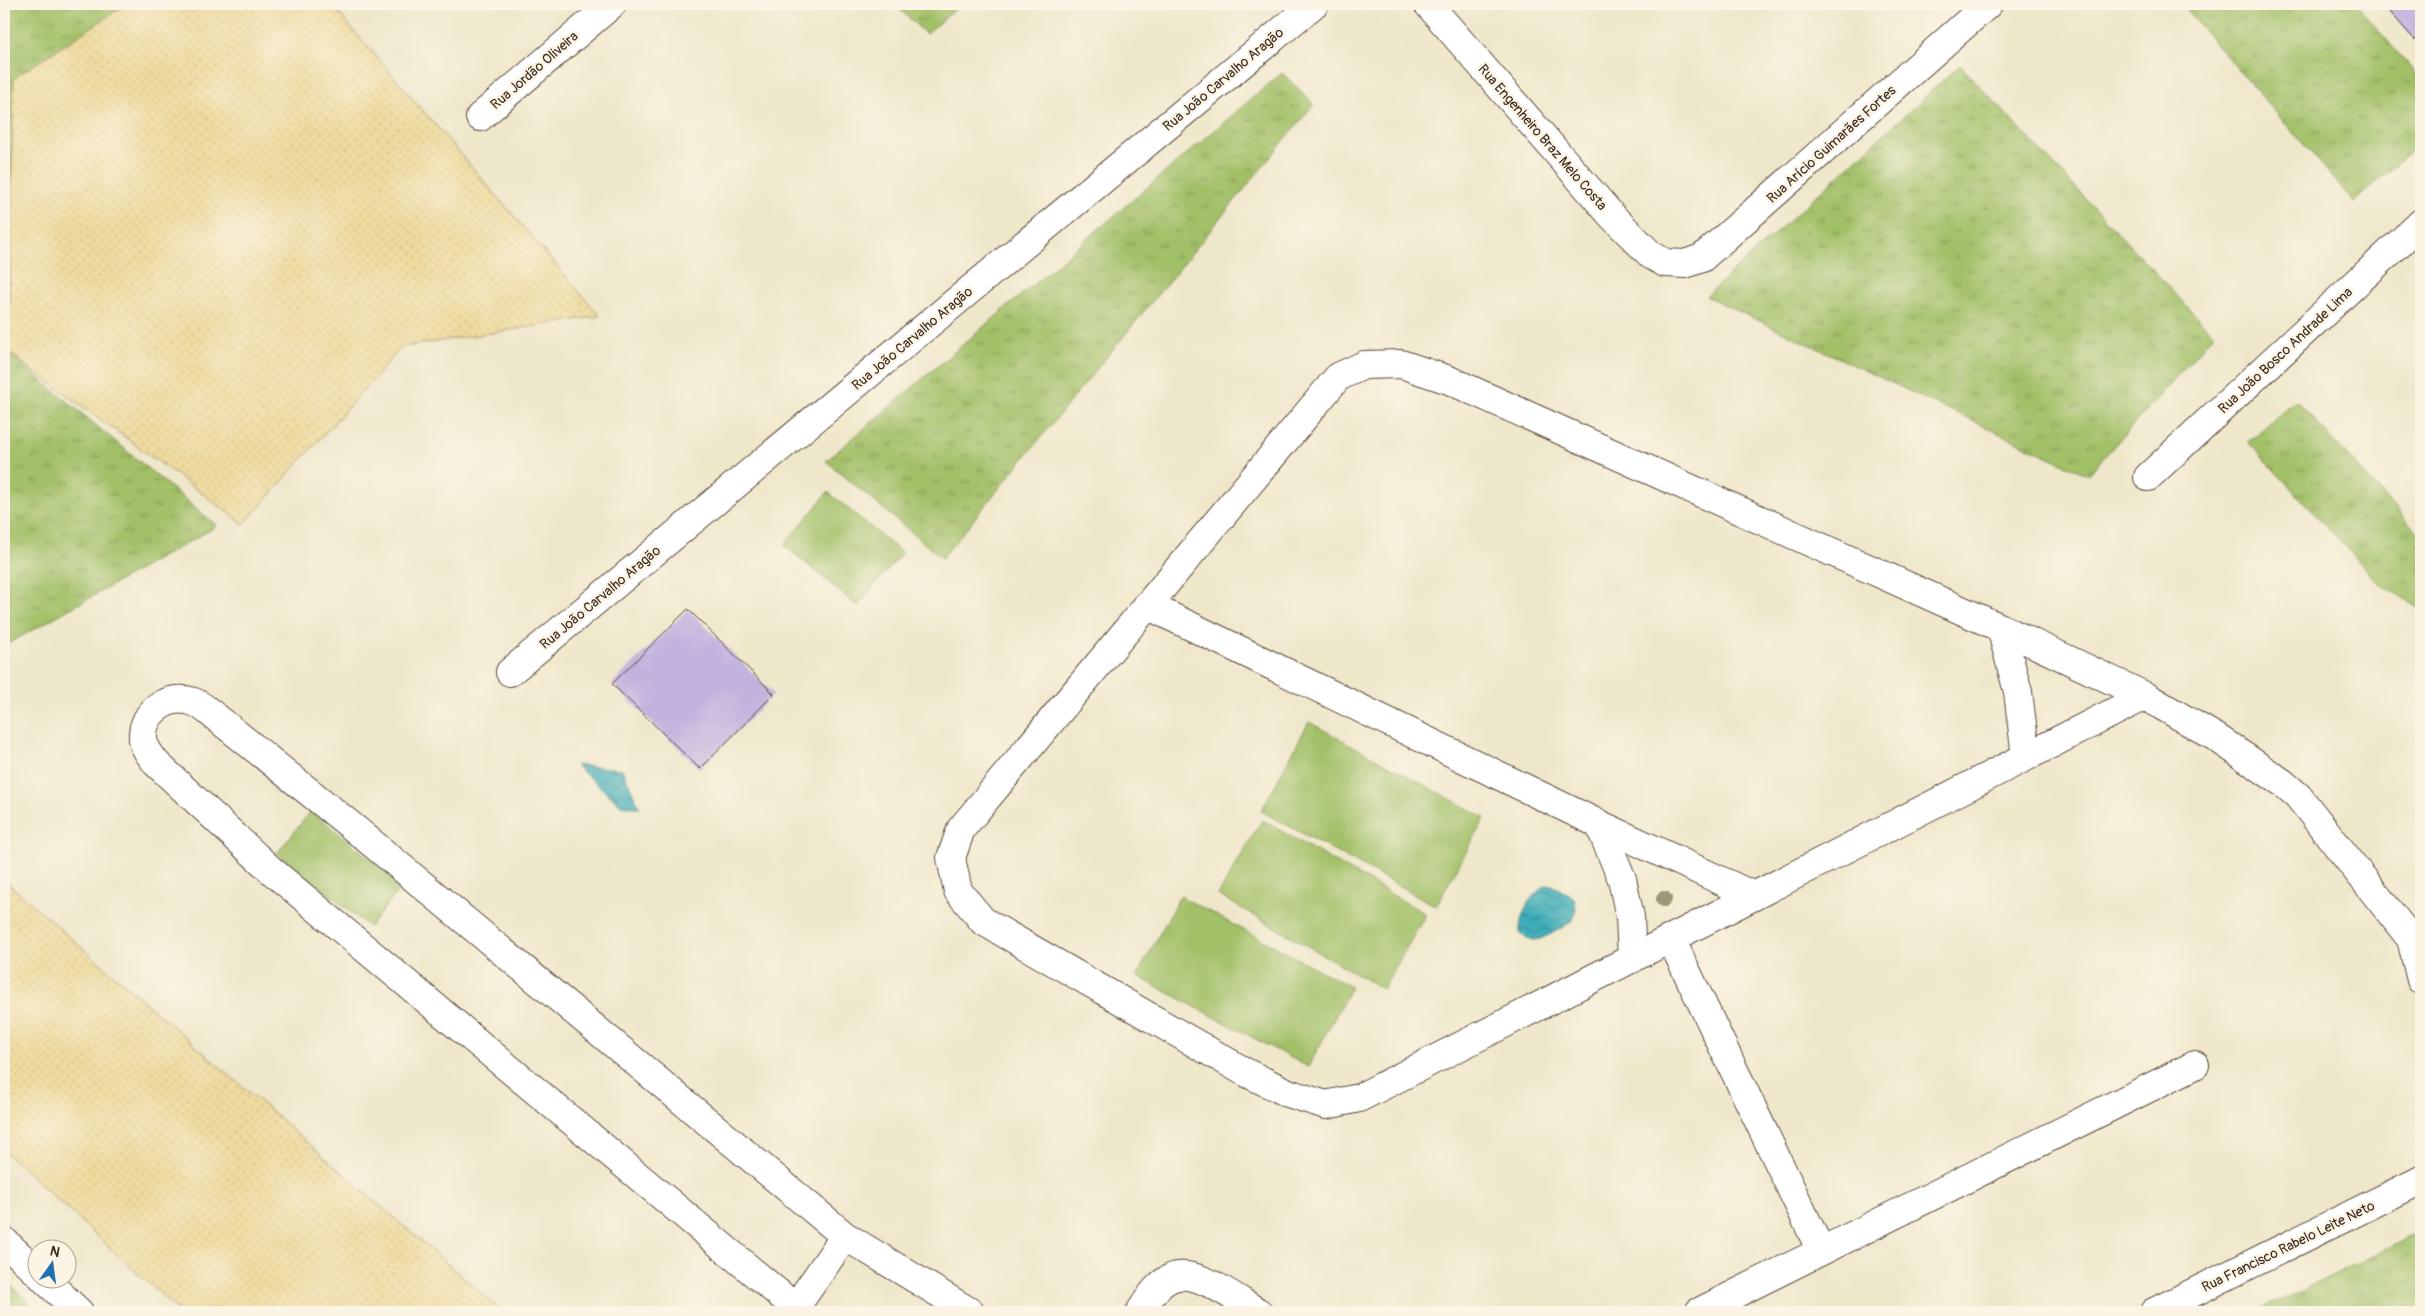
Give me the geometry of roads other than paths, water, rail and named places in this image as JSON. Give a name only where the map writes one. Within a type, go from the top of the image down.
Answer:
[{"type":"street","name":"Rua Jordão Oliveira","points":[[480,117],[612,4]]},
{"type":"street","name":"Rua João Carvalho Aragão","points":[[510,672],[1314,4]]},
{"type":"street","name":"Rua Engenheiro Braz Melo Costa","points":[[1428,4],[1612,216],[1651,255],[1664,263]]},
{"type":"street","name":"Rua Arício Guimarães Fortes","points":[[1664,263],[1686,264],[1702,258],[1988,4]]},
{"type":"street","name":"Rua João Bosco Andrade Lima","points":[[2148,478],[2421,223]]},
{"type":"street","points":[[2145,696],[1359,1098],[1326,1105],[1288,1093],[1245,1072],[983,922],[958,891],[951,858],[961,829],[1338,377],[1364,365],[1401,364],[1449,380],[2002,628],[2145,696],[2218,738],[2283,783],[2298,796],[2416,941],[2421,980]]},
{"type":"street","points":[[1147,606],[1599,824],[1754,896]]},
{"type":"street","points":[[2002,628],[2018,692],[2026,757]]},
{"type":"street","points":[[845,1236],[798,1310],[272,871],[156,762],[147,751],[143,738],[146,719],[160,705],[175,699],[194,702],[364,837],[845,1236],[970,1312]]},
{"type":"street","points":[[1599,824],[1622,879],[1630,917],[1632,958]]},
{"type":"street","points":[[1671,938],[1821,1251]]},
{"type":"street","points":[[1699,1312],[2195,1064]]},
{"type":"street","name":"Rua Francisco Rabelo Leite Neto","points":[[2154,1312],[2421,1180]]},
{"type":"street","points":[[4,1241],[28,1264]]},
{"type":"street","points":[[1140,1312],[1153,1293],[1170,1278],[1183,1275],[1204,1280],[1258,1312]]},
{"type":"street","points":[[53,1288],[78,1312]]},
{"type":"water","points":[[575,765],[622,769],[640,808],[621,805]]},
{"type":"water","points":[[1547,885],[1556,887],[1574,898],[1575,916],[1572,921],[1549,935],[1538,940],[1530,939],[1520,933],[1521,920],[1531,899],[1541,888]]}]
